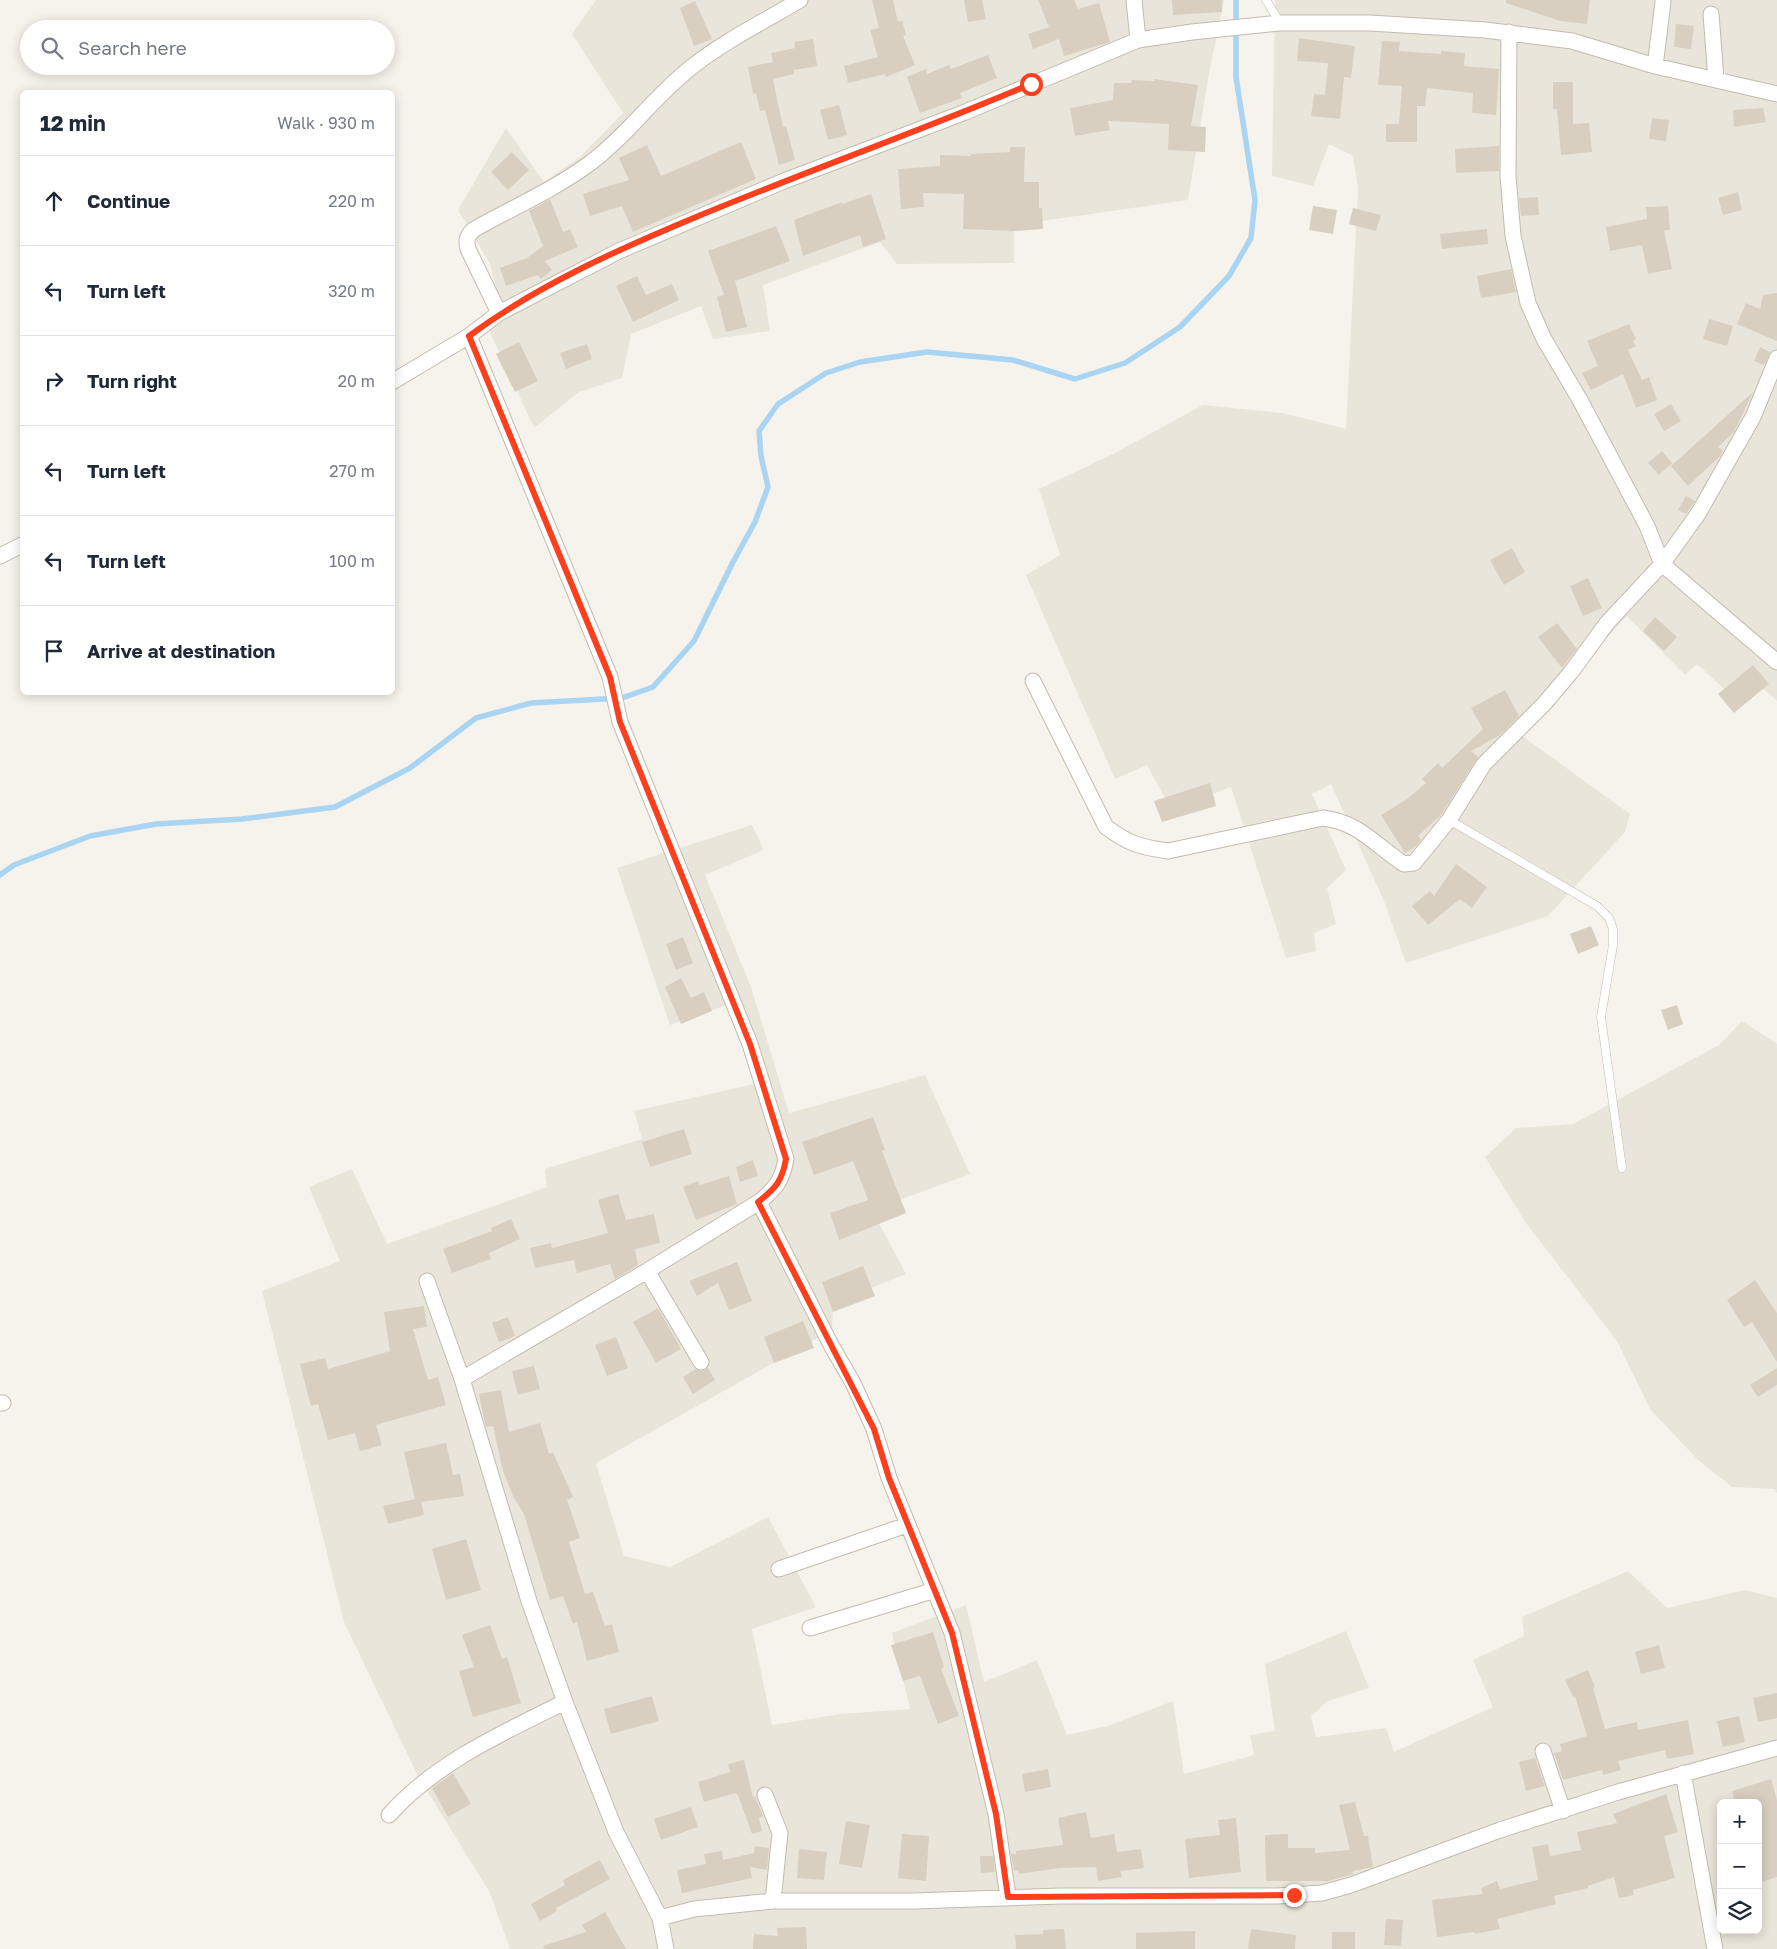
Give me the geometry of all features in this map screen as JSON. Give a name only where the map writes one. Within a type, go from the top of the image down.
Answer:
[{"type":"street","points":[[499,314],[468,249],[466,240],[468,235],[558,184],[589,164],[632,127],[660,96],[692,66],[800,0]]},
{"type":"street","points":[[1134,0],[1138,40]]},
{"type":"street","points":[[1655,66],[1663,2]]},
{"type":"street","points":[[1712,14],[1716,79]]},
{"type":"street","points":[[395,380],[469,336],[499,314],[586,266],[650,237],[784,182],[963,113],[1138,40],[1192,32],[1280,23],[1370,23],[1510,32],[1572,41],[1655,66],[1777,94]]},
{"type":"street","points":[[1510,32],[1508,176],[1513,236],[1528,303],[1544,339],[1580,400],[1648,526],[1662,564],[1777,662]]},
{"type":"street","points":[[462,1379],[647,1271],[758,1202],[772,1191],[783,1176],[786,1159],[750,1044],[620,722],[610,677],[469,336]]},
{"type":"street","points":[[1033,681],[1106,827],[1125,841],[1146,848],[1168,851],[1324,818],[1341,820],[1358,830],[1404,864],[1414,863],[1449,820],[1484,764],[1544,704],[1572,671],[1607,623],[1662,564],[1698,514],[1753,417],[1777,358]]},
{"type":"street","points":[[0,556],[20,546]]},
{"type":"street","points":[[758,1202],[874,1429],[889,1478],[952,1633],[996,1814],[1008,1897]]},
{"type":"street","points":[[647,1271],[701,1362]]},
{"type":"street","points":[[427,1281],[462,1379],[529,1601],[565,1702],[616,1832],[660,1918],[666,1949]]},
{"type":"street","points":[[779,1568],[907,1524]]},
{"type":"street","points":[[810,1628],[935,1590]]},
{"type":"street","points":[[390,1815],[404,1798],[430,1776],[516,1726],[565,1702]]},
{"type":"street","points":[[660,1918],[694,1909],[773,1901],[914,1901],[1008,1897],[1277,1896],[1322,1893],[1351,1885],[1500,1830],[1618,1792],[1777,1748]]},
{"type":"street","points":[[1543,1751],[1563,1811]]},
{"type":"street","points":[[1683,1773],[1715,1949]]},
{"type":"street","points":[[765,1795],[780,1833],[773,1901]]},
{"type":"lane","points":[[1266,0],[1280,23]]},
{"type":"lane","points":[[1449,820],[1597,906],[1608,918],[1613,928],[1613,945],[1601,1017],[1613,1115],[1622,1168]]},
{"type":"shaded area","points":[[596,0],[1224,0],[1209,73],[1188,200],[1014,225],[1014,263],[897,264],[880,242],[763,285],[770,331],[713,339],[701,306],[631,334],[622,378],[579,392],[534,428],[484,319],[502,311],[490,264],[458,210],[506,128],[544,182],[580,157],[623,113],[572,34]]},
{"type":"shaded area","points":[[1275,0],[1777,0],[1777,701],[1759,685],[1734,698],[1697,664],[1685,675],[1627,616],[1518,733],[1630,814],[1625,832],[1548,916],[1406,963],[1384,901],[1331,784],[1312,794],[1346,870],[1327,888],[1336,924],[1314,933],[1316,951],[1286,958],[1231,787],[1171,809],[1147,765],[1115,779],[1026,575],[1060,555],[1039,489],[1113,454],[1203,405],[1282,413],[1346,429],[1358,188],[1353,156],[1329,144],[1313,186],[1272,176]]},
{"type":"shaded area","points":[[752,825],[764,850],[705,875],[751,987],[789,1113],[925,1075],[970,1174],[872,1210],[906,1274],[833,1303],[832,1330],[596,1463],[624,1556],[670,1567],[768,1517],[816,1607],[752,1629],[772,1725],[841,1714],[910,1709],[892,1633],[966,1605],[984,1682],[1037,1660],[1067,1735],[1108,1726],[1173,1701],[1184,1774],[1254,1755],[1250,1735],[1275,1731],[1265,1664],[1346,1631],[1369,1688],[1328,1701],[1311,1716],[1316,1737],[1386,1728],[1394,1752],[1493,1707],[1473,1660],[1524,1636],[1522,1617],[1628,1571],[1667,1608],[1745,1590],[1777,1598],[1777,1949],[510,1949],[490,1893],[418,1776],[344,1622],[262,1291],[340,1261],[309,1187],[352,1169],[387,1244],[547,1187],[545,1169],[642,1139],[634,1111],[763,1082],[738,1001],[670,1025],[617,868]]},
{"type":"shaded area","points":[[1742,1021],[1777,1044],[1777,1493],[1774,1489],[1732,1487],[1697,1459],[1650,1409],[1617,1341],[1526,1223],[1485,1157],[1516,1128],[1573,1124],[1719,1045]]},
{"type":"building","points":[[872,0],[893,0],[898,22],[902,20],[906,35],[903,36],[915,65],[886,77],[885,74],[848,83],[844,66],[878,57],[870,30],[879,28]]},
{"type":"building","points":[[964,0],[982,0],[986,19],[968,22]]},
{"type":"building","points":[[1038,0],[1074,0],[1078,9],[1099,3],[1110,42],[1064,56],[1059,39],[1033,49],[1028,34],[1049,27]]},
{"type":"building","points":[[1172,0],[1222,0],[1222,12],[1173,15]]},
{"type":"building","points":[[1506,0],[1590,0],[1587,24],[1560,21],[1506,3]]},
{"type":"building","points":[[695,1],[712,39],[694,46],[680,8]]},
{"type":"building","points":[[1676,24],[1694,26],[1691,49],[1674,47]]},
{"type":"building","points":[[1299,38],[1355,46],[1351,78],[1344,77],[1340,119],[1311,116],[1314,94],[1325,95],[1328,63],[1297,61]]},
{"type":"building","points":[[813,39],[817,66],[794,70],[794,74],[773,79],[783,127],[786,126],[795,160],[779,165],[765,110],[760,111],[756,93],[753,94],[748,67],[773,62],[771,53],[795,48],[794,42]]},
{"type":"building","points":[[1382,41],[1400,42],[1399,51],[1441,54],[1441,51],[1465,53],[1464,66],[1499,69],[1496,115],[1472,113],[1473,93],[1427,88],[1425,106],[1417,106],[1417,142],[1386,142],[1386,124],[1399,124],[1402,86],[1378,85]]},
{"type":"building","points":[[988,55],[997,78],[960,93],[962,98],[920,113],[907,77],[926,69],[927,74],[949,65],[951,69]]},
{"type":"building","points":[[1154,79],[1198,85],[1191,126],[1206,127],[1205,152],[1168,150],[1169,124],[1108,121],[1110,130],[1075,136],[1070,108],[1113,100],[1114,83],[1131,83],[1132,80],[1154,81]]},
{"type":"building","points":[[1553,82],[1573,82],[1573,124],[1589,123],[1592,152],[1561,155],[1557,109],[1553,109]]},
{"type":"building","points":[[839,105],[847,135],[828,140],[820,110]]},
{"type":"building","points":[[1763,108],[1766,122],[1734,127],[1733,110]]},
{"type":"building","points":[[1652,118],[1669,120],[1666,141],[1649,139]]},
{"type":"building","points":[[741,142],[756,179],[633,232],[622,206],[590,216],[583,194],[629,180],[619,158],[647,145],[661,176]]},
{"type":"building","points":[[1499,146],[1499,171],[1456,173],[1455,149]]},
{"type":"building","points":[[1010,147],[1025,147],[1024,182],[1039,182],[1039,208],[1042,208],[1043,229],[1015,231],[963,229],[964,194],[923,193],[924,207],[901,209],[898,169],[940,166],[940,155],[971,156],[971,154],[1010,152]]},
{"type":"building","points":[[512,152],[529,170],[508,190],[491,172]]},
{"type":"building","points":[[1738,192],[1742,210],[1723,215],[1718,198]]},
{"type":"building","points":[[871,194],[886,239],[863,247],[860,235],[803,256],[794,220],[842,202],[842,204]]},
{"type":"building","points":[[1538,197],[1539,215],[1521,216],[1519,198]]},
{"type":"building","points":[[550,199],[563,232],[570,229],[578,247],[545,261],[552,270],[541,279],[538,275],[506,286],[500,268],[527,258],[543,246],[529,211]]},
{"type":"building","points":[[1313,206],[1337,210],[1333,234],[1309,230]]},
{"type":"building","points":[[1668,206],[1670,230],[1664,230],[1672,269],[1648,274],[1642,245],[1610,251],[1606,227],[1647,219],[1646,207]]},
{"type":"building","points":[[1353,208],[1381,215],[1376,231],[1349,224]]},
{"type":"building","points":[[776,226],[790,261],[735,281],[747,327],[726,332],[717,297],[724,295],[708,251]]},
{"type":"building","points":[[1487,229],[1488,244],[1442,249],[1440,234]]},
{"type":"building","points":[[1511,269],[1516,292],[1481,298],[1477,276]]},
{"type":"building","points":[[637,276],[646,295],[672,284],[679,300],[633,322],[616,286]]},
{"type":"building","points":[[1777,293],[1777,341],[1737,324],[1746,303],[1760,309],[1763,295]]},
{"type":"building","points":[[1709,319],[1733,326],[1727,346],[1703,339]]},
{"type":"building","points":[[1629,324],[1636,339],[1633,341],[1636,346],[1628,350],[1642,380],[1649,377],[1657,400],[1636,408],[1623,374],[1591,390],[1582,373],[1598,366],[1587,341]]},
{"type":"building","points":[[519,342],[538,381],[515,392],[496,354]]},
{"type":"building","points":[[587,344],[592,359],[566,369],[560,353]]},
{"type":"building","points":[[1760,347],[1770,352],[1764,365],[1754,361]]},
{"type":"building","points":[[1753,392],[1734,432],[1718,447],[1723,451],[1720,456],[1688,486],[1671,466]]},
{"type":"building","points":[[1671,404],[1681,421],[1664,431],[1654,414]]},
{"type":"building","points":[[1662,451],[1672,463],[1659,475],[1648,463]]},
{"type":"building","points":[[1686,496],[1695,501],[1686,514],[1678,510]]},
{"type":"building","points":[[1512,548],[1525,572],[1504,585],[1490,560]]},
{"type":"building","points":[[1588,578],[1602,608],[1583,616],[1570,586]]},
{"type":"building","points":[[1655,617],[1677,637],[1664,651],[1643,631]]},
{"type":"building","points":[[1557,623],[1577,649],[1562,668],[1538,637]]},
{"type":"building","points":[[1753,665],[1769,684],[1734,713],[1718,694]]},
{"type":"building","points":[[1505,690],[1519,716],[1500,735],[1471,751],[1478,757],[1441,815],[1418,836],[1421,840],[1416,846],[1405,853],[1381,815],[1407,799],[1426,783],[1422,779],[1438,763],[1442,768],[1483,729],[1471,708]]},
{"type":"building","points":[[1210,783],[1216,806],[1162,822],[1154,801]]},
{"type":"building","points":[[1456,864],[1487,887],[1472,908],[1460,899],[1428,925],[1412,906],[1430,891],[1434,896]]},
{"type":"building","points":[[1591,926],[1599,945],[1578,954],[1570,934]]},
{"type":"building","points":[[683,937],[693,963],[676,970],[666,944]]},
{"type":"building","points":[[681,978],[691,998],[704,992],[712,1011],[681,1024],[665,987]]},
{"type":"building","points":[[1677,1005],[1683,1024],[1668,1030],[1661,1010]]},
{"type":"building","points":[[873,1117],[885,1150],[882,1151],[906,1213],[839,1240],[830,1213],[868,1200],[853,1161],[814,1175],[802,1142]]},
{"type":"building","points":[[684,1129],[692,1154],[650,1167],[642,1142]]},
{"type":"building","points":[[753,1160],[758,1176],[740,1182],[736,1167]]},
{"type":"building","points":[[729,1176],[737,1204],[696,1220],[683,1187],[698,1181],[700,1185]]},
{"type":"building","points":[[618,1194],[626,1220],[654,1214],[660,1243],[635,1249],[638,1265],[615,1279],[610,1264],[577,1273],[574,1260],[535,1268],[530,1248],[551,1243],[552,1248],[608,1233],[598,1200]]},
{"type":"building","points":[[511,1219],[520,1239],[489,1253],[491,1259],[452,1273],[443,1249],[492,1231],[491,1228]]},
{"type":"building","points":[[737,1262],[752,1301],[729,1310],[718,1283],[697,1296],[689,1281]]},
{"type":"building","points":[[863,1266],[875,1296],[833,1312],[822,1282]]},
{"type":"building","points":[[1755,1280],[1777,1313],[1777,1362],[1752,1322],[1744,1327],[1727,1300]]},
{"type":"building","points":[[424,1306],[427,1327],[413,1329],[428,1380],[438,1377],[446,1405],[376,1425],[382,1445],[360,1451],[355,1433],[328,1440],[318,1404],[311,1406],[300,1364],[325,1358],[328,1369],[390,1351],[384,1312]]},
{"type":"building","points":[[658,1308],[681,1349],[656,1363],[633,1322]]},
{"type":"building","points":[[508,1317],[515,1336],[499,1342],[492,1323]]},
{"type":"building","points":[[803,1321],[814,1348],[774,1363],[764,1337]]},
{"type":"building","points":[[616,1337],[628,1368],[607,1376],[595,1345]]},
{"type":"building","points":[[534,1366],[540,1389],[518,1395],[512,1371]]},
{"type":"building","points":[[708,1368],[715,1380],[693,1394],[683,1377],[696,1369],[702,1371]]},
{"type":"building","points":[[1777,1368],[1777,1385],[1758,1397],[1750,1385]]},
{"type":"building","points":[[501,1390],[509,1432],[540,1423],[549,1454],[553,1452],[573,1497],[567,1500],[580,1538],[569,1542],[585,1594],[593,1592],[605,1626],[612,1624],[619,1652],[587,1661],[577,1622],[573,1624],[563,1596],[550,1600],[524,1514],[513,1496],[503,1471],[493,1426],[486,1427],[483,1415],[479,1394]]},
{"type":"building","points":[[446,1443],[453,1475],[460,1474],[464,1496],[421,1502],[424,1515],[388,1524],[383,1506],[415,1499],[404,1452]]},
{"type":"building","points":[[466,1539],[481,1590],[446,1600],[432,1549]]},
{"type":"building","points":[[490,1625],[502,1659],[507,1657],[521,1703],[473,1717],[459,1671],[474,1667],[462,1635]]},
{"type":"building","points":[[933,1632],[944,1667],[941,1669],[959,1716],[938,1724],[920,1676],[903,1681],[891,1645]]},
{"type":"building","points":[[1659,1645],[1665,1668],[1641,1674],[1635,1652]]},
{"type":"building","points":[[1588,1670],[1595,1687],[1593,1688],[1605,1729],[1637,1722],[1638,1730],[1688,1720],[1694,1754],[1667,1759],[1665,1750],[1618,1761],[1621,1770],[1603,1775],[1602,1770],[1563,1780],[1554,1753],[1562,1751],[1560,1744],[1587,1736],[1575,1696],[1573,1697],[1565,1680]]},
{"type":"building","points":[[1777,1693],[1777,1718],[1758,1722],[1753,1698]]},
{"type":"building","points":[[652,1696],[659,1721],[611,1734],[604,1709]]},
{"type":"building","points":[[1739,1716],[1745,1742],[1723,1747],[1717,1721]]},
{"type":"building","points":[[1535,1758],[1545,1786],[1526,1791],[1519,1762]]},
{"type":"building","points":[[744,1760],[753,1797],[755,1796],[763,1816],[759,1818],[762,1831],[752,1834],[738,1795],[735,1793],[704,1802],[698,1782],[730,1772],[728,1764]]},
{"type":"building","points":[[1048,1769],[1051,1787],[1025,1792],[1022,1774]]},
{"type":"building","points":[[453,1773],[471,1804],[448,1817],[432,1788]]},
{"type":"building","points":[[1771,1779],[1777,1800],[1777,1877],[1762,1882],[1762,1799],[1734,1799],[1732,1791]]},
{"type":"building","points":[[1666,1794],[1678,1832],[1664,1836],[1675,1878],[1633,1890],[1634,1895],[1619,1898],[1614,1877],[1588,1886],[1588,1888],[1554,1896],[1556,1904],[1497,1919],[1500,1929],[1475,1934],[1475,1932],[1437,1937],[1432,1900],[1483,1894],[1481,1888],[1497,1881],[1500,1889],[1538,1880],[1532,1847],[1548,1844],[1550,1856],[1581,1850],[1577,1832],[1617,1823],[1613,1814]]},
{"type":"building","points":[[1355,1802],[1364,1836],[1368,1836],[1373,1867],[1353,1871],[1353,1874],[1325,1882],[1266,1881],[1265,1835],[1288,1834],[1288,1848],[1315,1848],[1315,1853],[1350,1850],[1339,1805]]},
{"type":"building","points":[[691,1807],[698,1827],[661,1840],[654,1819]]},
{"type":"building","points":[[1086,1812],[1091,1838],[1114,1834],[1117,1852],[1141,1849],[1144,1868],[1120,1871],[1122,1877],[1098,1881],[1096,1867],[1060,1868],[1019,1874],[1018,1870],[1014,1871],[1011,1854],[1016,1854],[1016,1851],[1063,1845],[1058,1818]]},
{"type":"building","points":[[1236,1818],[1241,1872],[1189,1878],[1185,1839],[1220,1835],[1218,1820]]},
{"type":"building","points":[[846,1821],[870,1825],[862,1868],[839,1864]]},
{"type":"building","points":[[902,1834],[929,1836],[926,1881],[898,1878]]},
{"type":"building","points":[[755,1846],[769,1848],[767,1870],[750,1867],[752,1878],[682,1893],[677,1870],[706,1864],[704,1854],[722,1851],[723,1860],[754,1853]]},
{"type":"building","points":[[799,1849],[827,1852],[824,1880],[797,1878]]},
{"type":"building","points":[[980,1856],[993,1856],[995,1872],[981,1873]]},
{"type":"building","points":[[600,1860],[610,1879],[556,1908],[557,1911],[540,1921],[531,1904],[565,1885],[563,1880]]},
{"type":"building","points":[[605,1912],[626,1949],[544,1949],[543,1946],[586,1932],[582,1925]]},
{"type":"building","points":[[1386,1919],[1403,1920],[1401,1946],[1384,1945]]},
{"type":"building","points":[[806,1927],[807,1949],[753,1949],[754,1934],[778,1936],[777,1928]]},
{"type":"building","points":[[1064,1929],[1066,1949],[1016,1949],[1015,1935],[1043,1934],[1043,1930]]},
{"type":"building","points":[[1251,1929],[1296,1935],[1295,1949],[1248,1949]]},
{"type":"building","points":[[1195,1931],[1195,1949],[1136,1949],[1136,1933]]},
{"type":"building","points":[[1332,1932],[1355,1932],[1355,1949],[1332,1949]]},
{"type":"waterway","points":[[0,875],[14,865],[90,836],[156,824],[242,819],[335,807],[410,768],[476,718],[531,703],[622,698],[653,687],[694,641],[755,522],[768,487],[761,456],[759,431],[778,404],[826,373],[860,362],[927,352],[1013,360],[1075,379],[1125,363],[1180,327],[1229,276],[1251,238],[1255,200],[1236,77],[1236,0]]},
{"type":"route","points":[[1031,84],[619,250],[499,314],[469,336],[610,677],[620,722],[750,1044],[786,1159],[783,1176],[772,1191],[758,1202],[783,1247],[831,1345],[853,1383],[874,1429],[889,1478],[952,1633],[966,1697],[996,1814],[1008,1897],[1294,1895]]}]
